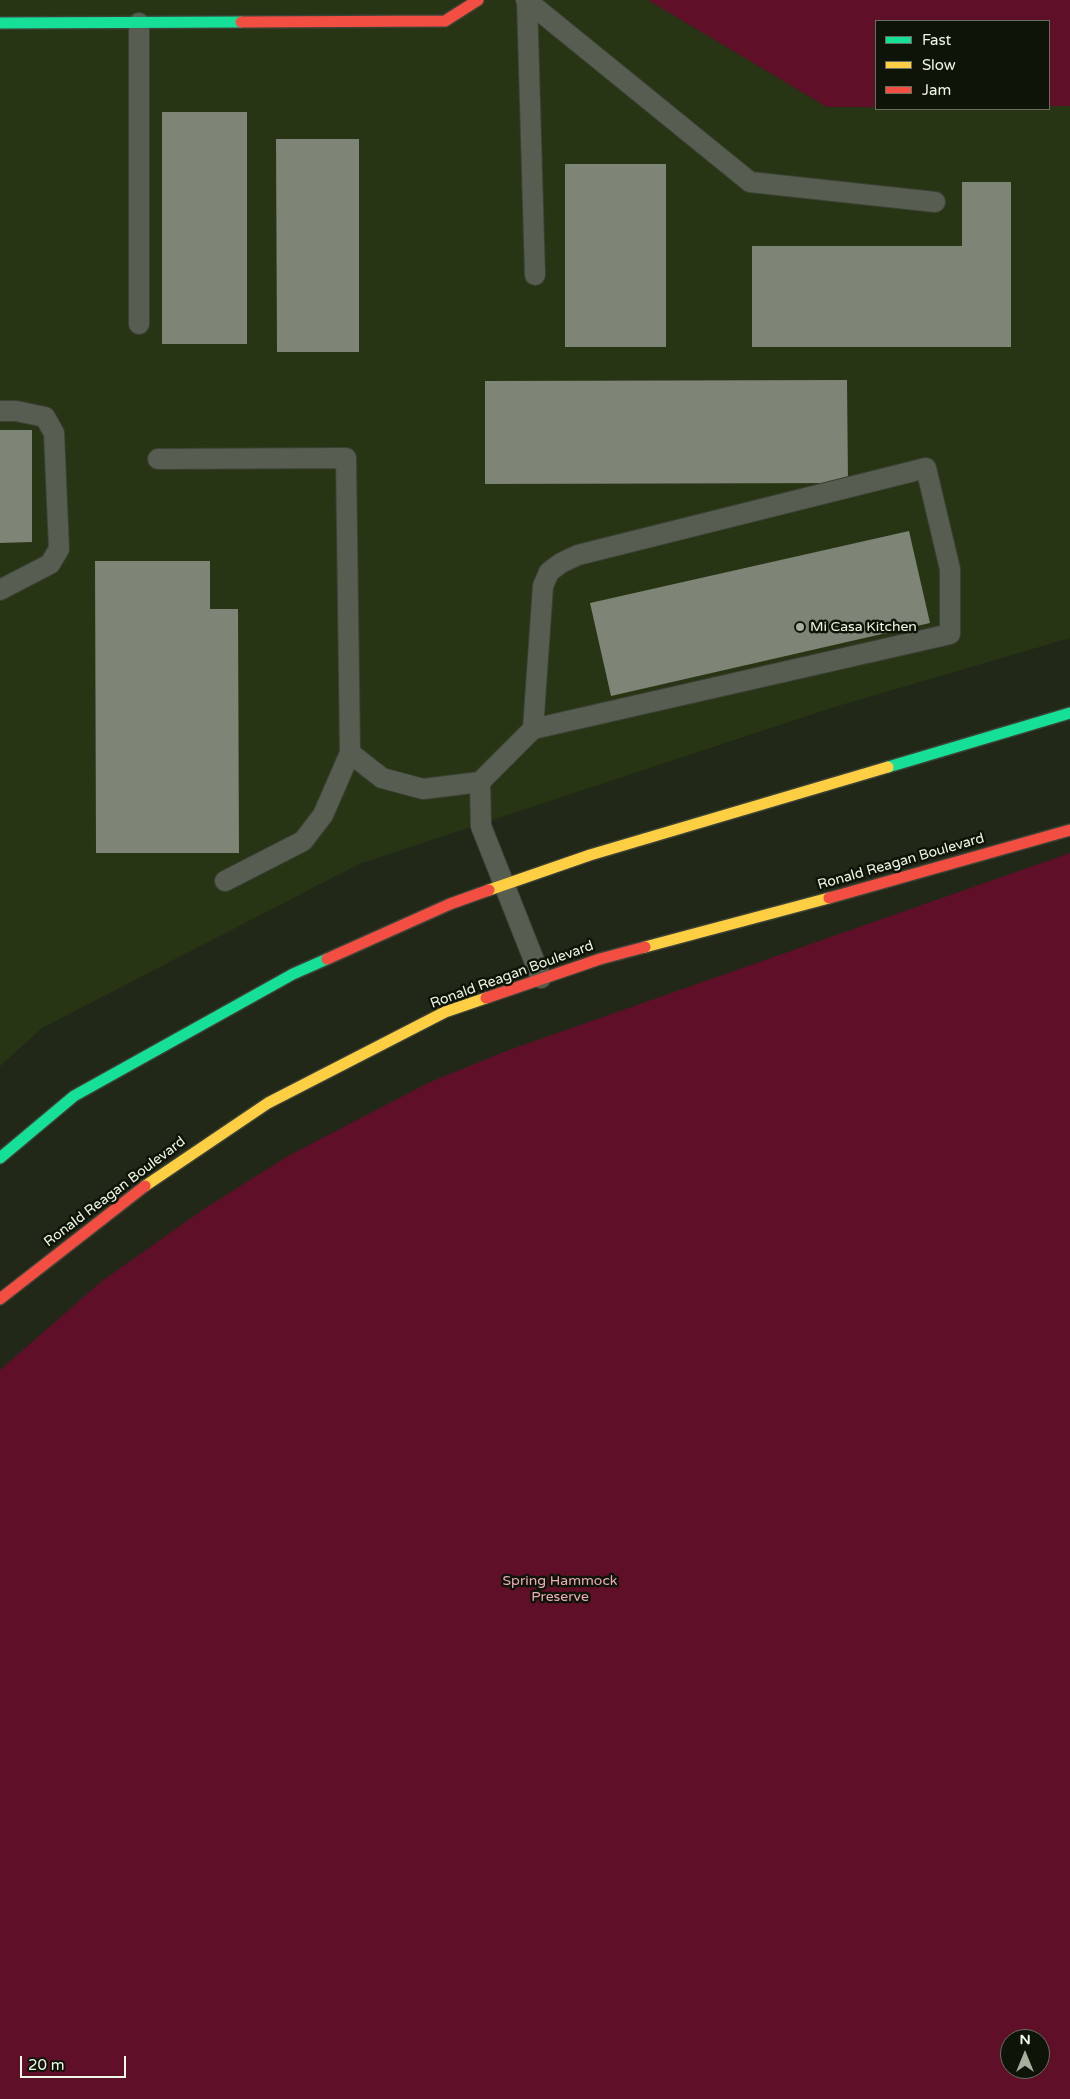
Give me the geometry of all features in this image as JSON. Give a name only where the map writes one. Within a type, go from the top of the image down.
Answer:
[{"type":"main road","points":[[0,23],[445,21],[478,0]]},
{"type":"main road","points":[[0,1158],[74,1096],[293,974],[450,904],[590,855],[1070,713]]},
{"type":"main road","name":"Ronald Reagan Boulevard","points":[[0,1299],[162,1173],[268,1103],[445,1012],[600,959],[739,923],[1070,830]]},
{"type":"lane","points":[[527,0],[750,182],[935,202]]},
{"type":"lane","points":[[527,0],[535,275]]},
{"type":"lane","points":[[139,23],[139,324]]},
{"type":"lane","points":[[0,411],[16,411],[45,416],[54,434],[59,549],[50,564],[0,590]]},
{"type":"lane","points":[[158,459],[346,458],[350,753],[324,815],[303,841],[225,881]]},
{"type":"lane","points":[[350,753],[382,778],[423,789],[480,782],[534,728],[950,634],[950,569],[926,468],[578,555],[561,564],[549,572],[543,586],[534,728]]},
{"type":"lane","points":[[480,782],[481,826],[541,978]]},
{"type":"shaded area","points":[[0,0],[648,0],[827,107],[875,107],[875,110],[1050,110],[1050,106],[1070,106],[1070,638],[831,708],[359,864],[42,1028],[0,1066]]},
{"type":"green space","points":[[648,0],[1070,0],[1070,106],[1050,106],[1050,20],[875,20],[875,107],[827,107]]},
{"type":"green space","name":"Spring Hammock Preserve","points":[[1070,853],[1070,2099],[0,2099],[0,1370],[102,1281],[204,1209],[288,1156],[428,1083],[509,1050]]},
{"type":"building","points":[[162,112],[247,112],[247,344],[162,344]]},
{"type":"building","points":[[276,139],[359,139],[359,352],[277,352]]},
{"type":"building","points":[[565,164],[666,164],[666,347],[565,347]]},
{"type":"building","points":[[962,182],[1011,182],[1011,347],[752,347],[752,246],[962,246]]},
{"type":"building","points":[[847,380],[848,483],[485,484],[485,381]]},
{"type":"building","points":[[0,430],[32,430],[32,542],[0,543]]},
{"type":"building","points":[[909,531],[930,623],[611,696],[590,603]]},
{"type":"building","points":[[95,561],[210,561],[210,609],[238,609],[239,853],[96,853]]},
{"type":"traffic: fast","points":[[0,23],[241,22]]},
{"type":"traffic: fast","points":[[888,767],[1070,713]]},
{"type":"traffic: fast","points":[[0,1158],[74,1096],[293,974],[327,959]]},
{"type":"traffic: slow","points":[[489,890],[590,855],[888,767]]},
{"type":"traffic: slow","points":[[645,947],[829,898]]},
{"type":"traffic: slow","points":[[145,1186],[268,1103],[445,1012],[486,998]]},
{"type":"traffic: jam","points":[[241,22],[445,21],[478,0]]},
{"type":"traffic: jam","points":[[829,898],[1070,830]]},
{"type":"traffic: jam","points":[[327,959],[450,904],[489,890]]},
{"type":"traffic: jam","points":[[486,998],[600,959],[645,947]]},
{"type":"traffic: jam","points":[[0,1299],[145,1186]]},
{"type":"place","name":"Mi Casa Kitchen","points":[[800,627]]}]
